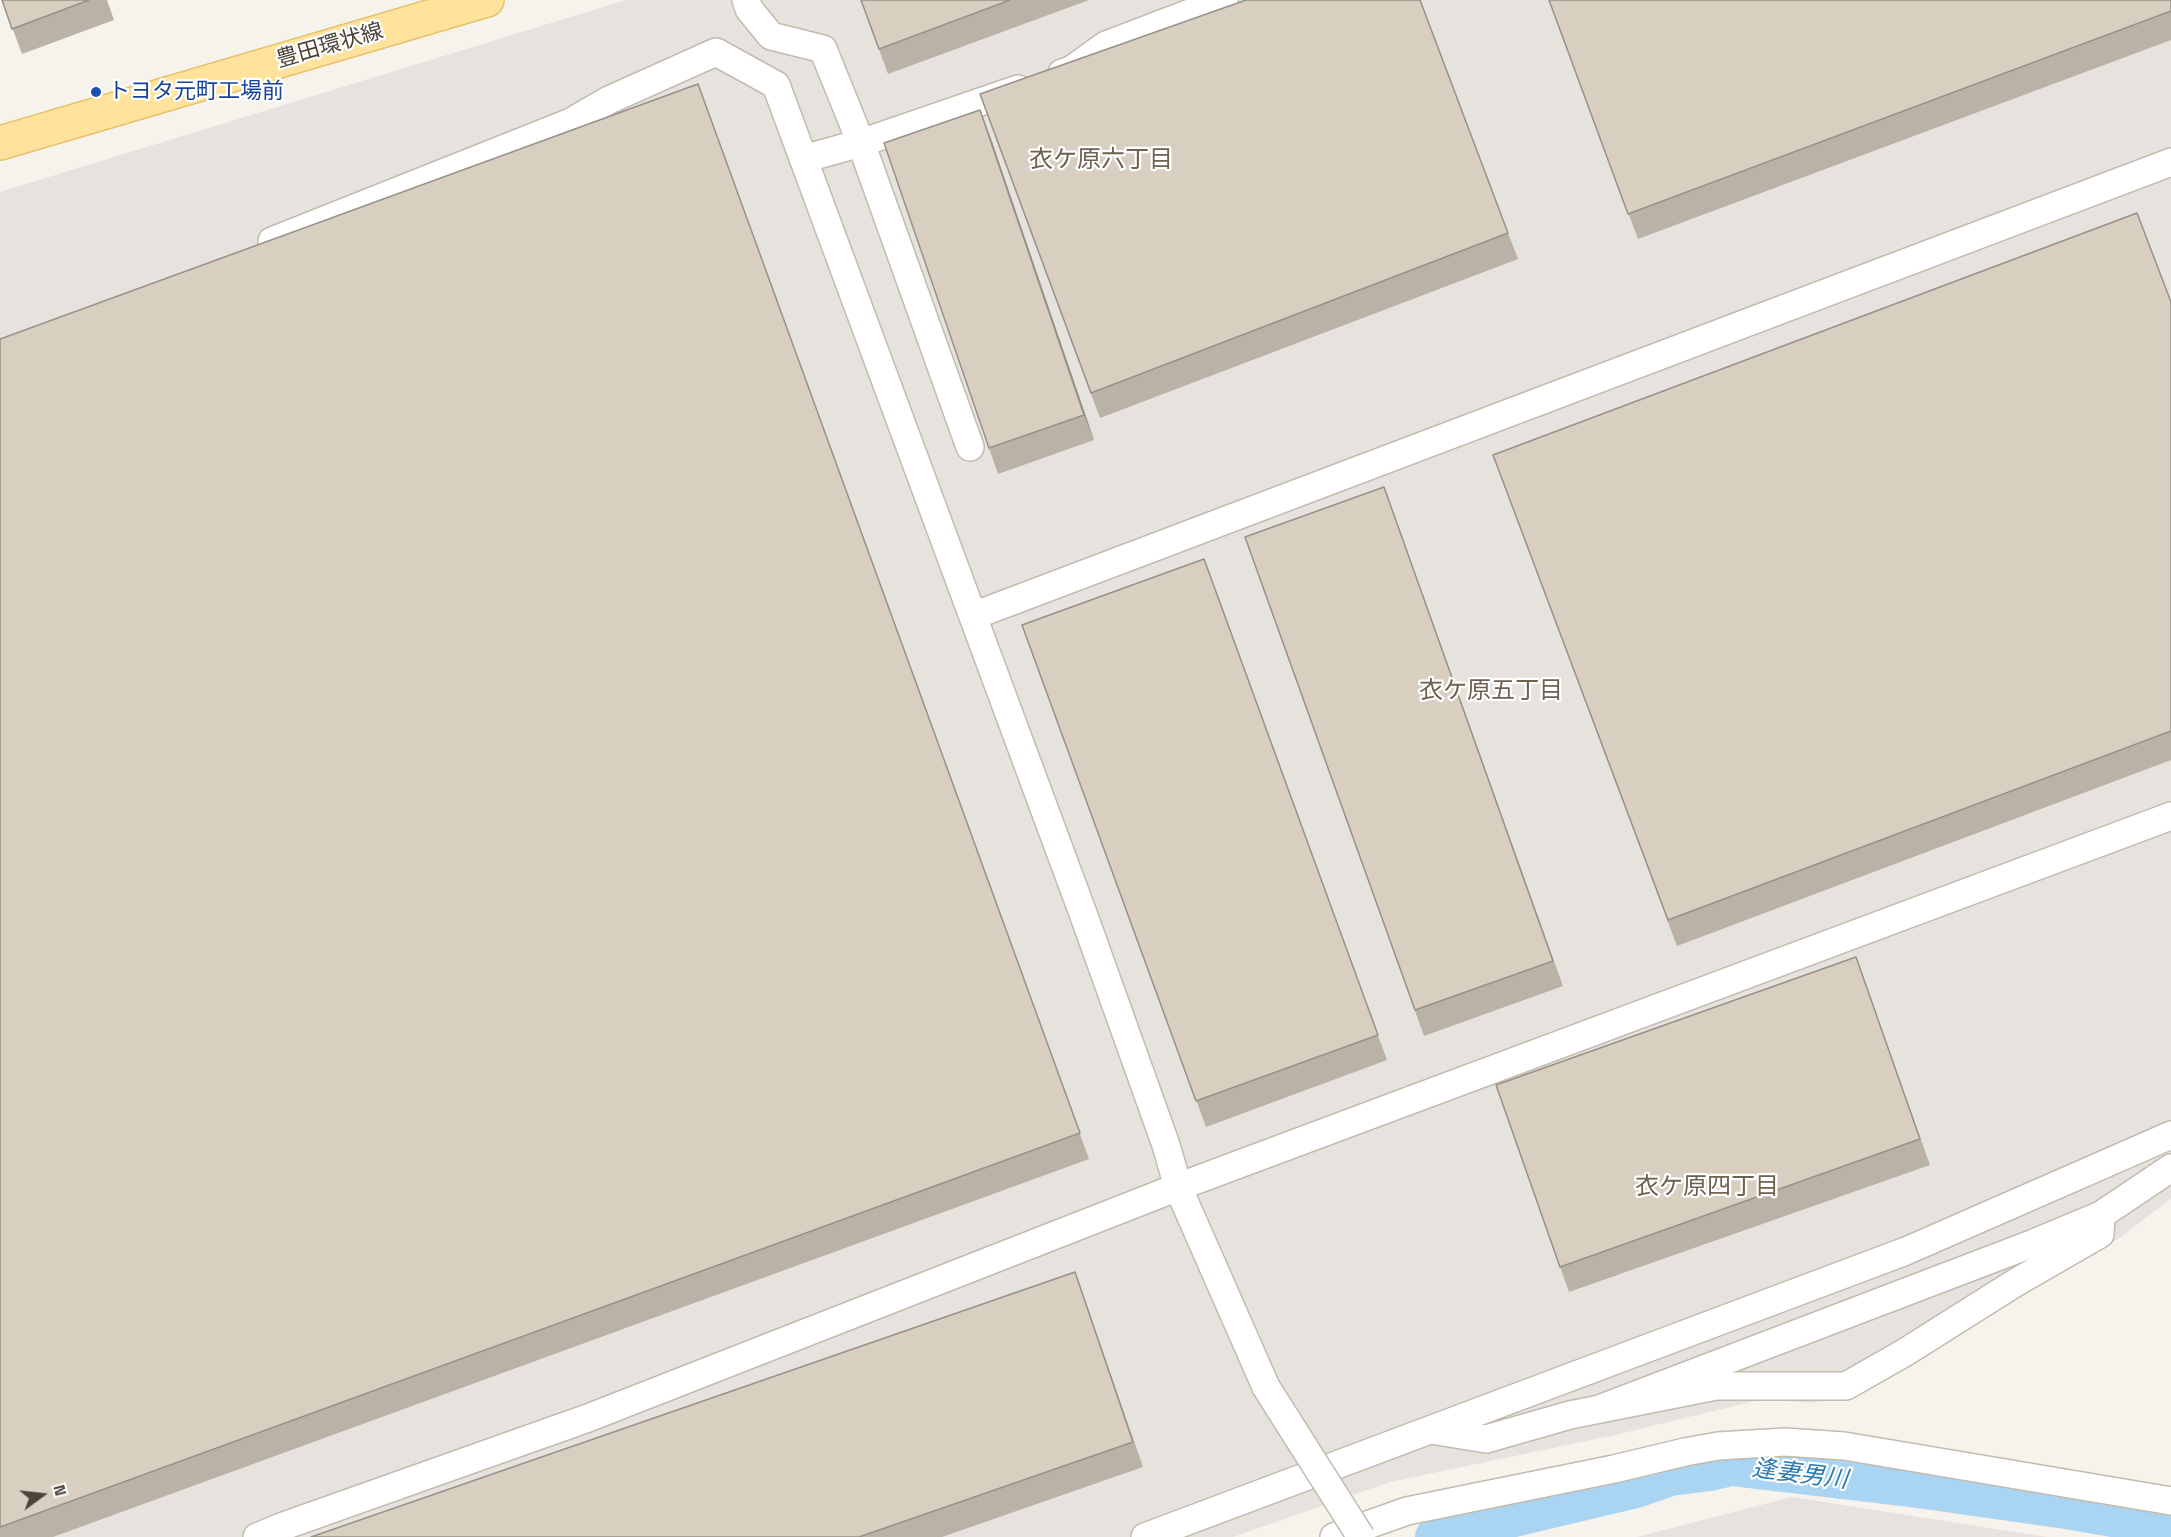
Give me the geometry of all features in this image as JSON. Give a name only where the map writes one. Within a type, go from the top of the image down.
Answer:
[{"type":"main road","name":"豊田環状線","points":[[0,143],[487,0]]},
{"type":"street","points":[[746,0],[749,9],[771,36],[824,49],[861,143],[970,447]]},
{"type":"street","points":[[803,159],[861,143],[1071,70],[1106,45],[1224,0]]},
{"type":"street","points":[[253,248],[571,123],[609,100],[716,52],[776,85],[1166,1145],[1178,1187],[1266,1387],[1361,1537]]},
{"type":"street","points":[[973,616],[2171,162]]},
{"type":"street","points":[[258,1537],[588,1418],[1178,1187],[2171,816]]},
{"type":"street","points":[[1145,1537],[1906,1251],[2171,1135]]},
{"type":"street","points":[[1599,1409],[2101,1215],[2171,1168]]},
{"type":"street","points":[[1431,1430],[1486,1438],[1570,1415],[1716,1386],[1846,1386],[2100,1234],[2101,1215]]},
{"type":"street","points":[[1334,1537],[1360,1526],[1415,1509],[1614,1469],[1685,1452],[1718,1446],[1785,1442],[1844,1446],[2171,1501]]},
{"type":"shaded area","points":[[626,0],[2171,0],[2171,1199],[2118,1239],[1854,1396],[1811,1403],[1763,1399],[1615,1435],[1390,1482],[1233,1537],[0,1537],[0,192]]},
{"type":"shaded area","points":[[1792,1497],[2047,1537],[1637,1537]]},
{"type":"building","points":[[2,0],[89,0],[12,29]]},
{"type":"building","points":[[861,0],[1010,0],[879,49]]},
{"type":"building","points":[[1246,0],[1420,0],[1508,233],[1091,393],[980,94]]},
{"type":"building","points":[[1549,0],[2171,0],[2171,11],[1628,214]]},
{"type":"building","points":[[698,84],[1080,1133],[0,1527],[0,339]]},
{"type":"building","points":[[980,110],[1084,415],[989,448],[884,143]]},
{"type":"building","points":[[2137,213],[2171,302],[2171,731],[1668,920],[1493,455]]},
{"type":"building","points":[[1384,487],[1553,961],[1415,1010],[1245,537]]},
{"type":"building","points":[[1204,559],[1378,1035],[1196,1101],[1022,625]]},
{"type":"building","points":[[1856,957],[1920,1139],[1560,1267],[1496,1085]]},
{"type":"building","points":[[1075,1272],[1133,1442],[859,1537],[311,1537]]},
{"type":"waterway","name":"逢妻男川","points":[[1434,1537],[1636,1489],[1670,1477],[1731,1467],[1918,1489],[2171,1528]]},
{"type":"place","name":"トヨタ元町工場前","points":[[96,92]]},
{"type":"district","name":"衣ケ原六丁目","points":[[1101,160]]},
{"type":"district","name":"衣ケ原五丁目","points":[[1491,691]]},
{"type":"district","name":"衣ケ原四丁目","points":[[1707,1187]]}]
